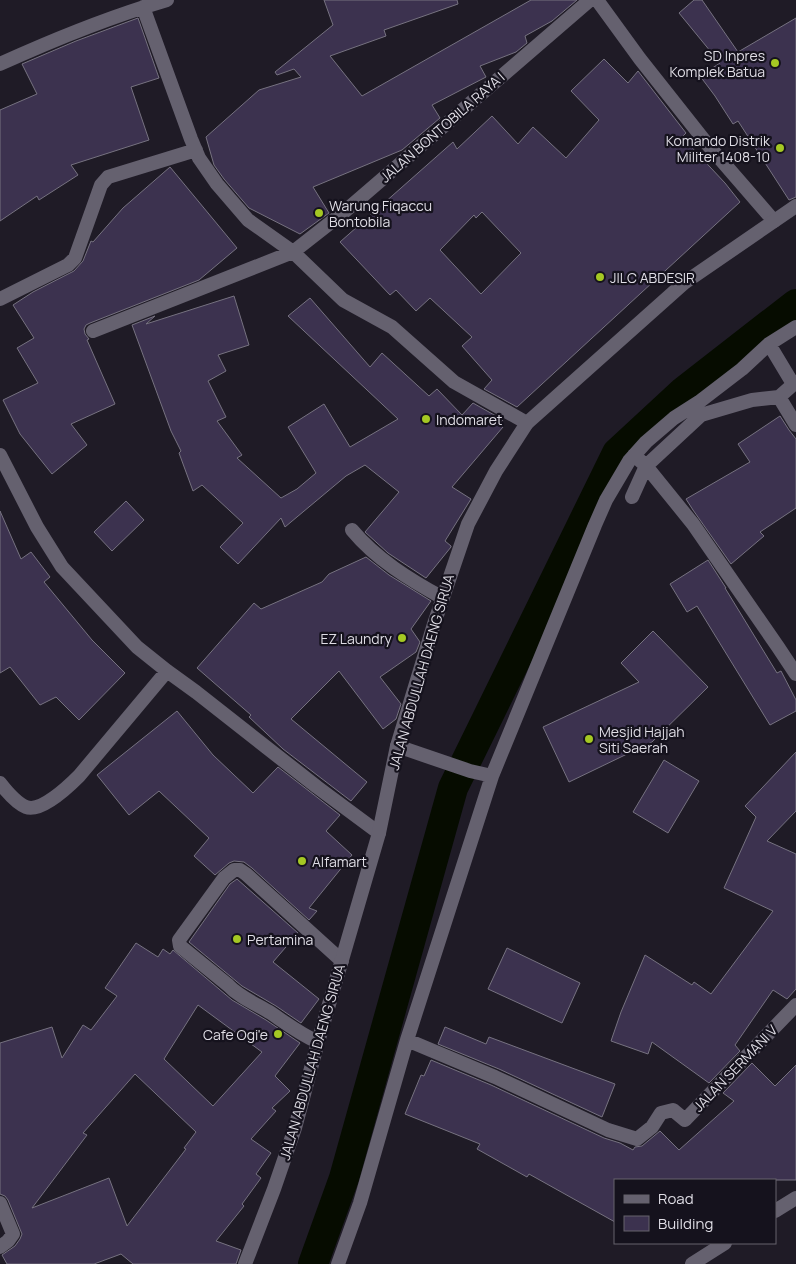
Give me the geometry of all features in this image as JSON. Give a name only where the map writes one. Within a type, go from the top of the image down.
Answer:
[{"type":"street","points":[[0,64],[64,36],[167,0]]},
{"type":"street","name":"JALAN BONTOBILA RAYA I","points":[[93,331],[293,252],[344,212],[590,0]]},
{"type":"street","points":[[597,0],[640,59],[708,145],[774,221]]},
{"type":"street","points":[[143,7],[199,158],[217,184],[248,220],[293,252],[343,300],[392,327],[454,382],[527,423]]},
{"type":"street","points":[[0,299],[68,264],[75,258],[100,185],[108,177],[196,150]]},
{"type":"street","name":"JALAN ABDULLAH DAENG SIRUA","points":[[245,1264],[295,1128],[379,833],[397,746],[442,598],[468,524],[496,471],[527,423],[684,283],[796,206]]},
{"type":"street","points":[[338,1264],[360,1203],[408,1040],[492,776],[594,525],[606,500],[629,461],[646,442],[674,418],[699,402],[742,369],[768,344],[796,327]]},
{"type":"street","points":[[632,497],[646,466],[702,415],[752,400],[780,397],[794,383],[768,344]]},
{"type":"street","points":[[780,397],[796,425]]},
{"type":"street","points":[[0,455],[41,533],[62,567],[137,646],[317,787],[379,833]]},
{"type":"street","points":[[634,455],[646,466],[693,524],[796,674]]},
{"type":"street","points":[[352,530],[362,543],[392,566],[442,598]]},
{"type":"street","points":[[0,783],[16,801],[25,807],[32,808],[64,790],[79,776],[167,671]]},
{"type":"street","points":[[397,746],[470,771],[492,776]]},
{"type":"street","points":[[318,1042],[301,1034],[234,991],[180,946],[179,940],[224,878],[234,870],[240,870],[342,961]]},
{"type":"street","name":"JALAN SERMANI V","points":[[408,1040],[495,1077],[608,1130],[637,1139],[652,1127],[661,1113],[673,1110],[685,1120],[796,1005]]},
{"type":"street","points":[[776,1210],[796,1198]]},
{"type":"street","points":[[0,1203],[13,1234],[0,1247]]},
{"type":"street","points":[[692,1264],[723,1244]]},
{"type":"building","points":[[324,0],[457,0],[458,4],[384,30],[386,36],[330,56],[362,96],[531,0],[577,0],[552,21],[525,36],[527,43],[516,52],[480,66],[486,77],[432,105],[440,118],[402,150],[313,187],[329,213],[300,234],[249,208],[214,165],[206,137],[259,90],[301,77],[294,69],[277,75],[275,72],[333,25]]},
{"type":"building","points":[[694,0],[702,0],[738,52],[796,18],[796,197],[789,200],[738,121],[733,124],[700,76],[720,63],[679,13]]},
{"type":"building","points":[[138,18],[159,78],[131,87],[149,140],[71,165],[78,175],[39,200],[37,196],[0,221],[0,110],[37,94],[22,64]]},
{"type":"building","points":[[604,59],[628,83],[638,71],[686,133],[682,137],[740,202],[517,407],[484,389],[492,380],[462,346],[472,337],[430,298],[416,311],[396,290],[390,295],[340,242],[453,142],[457,149],[492,116],[518,144],[533,127],[566,158],[599,120],[571,91]],"holes":[[[482,212],[521,253],[481,294],[440,250],[474,215],[476,218]]]},
{"type":"building","points":[[170,167],[237,248],[199,280],[86,325],[84,329],[89,339],[87,340],[115,404],[71,424],[87,445],[52,474],[20,434],[3,400],[38,383],[17,348],[34,338],[13,305],[33,292],[74,271],[83,261],[91,241],[93,242],[123,208]]},
{"type":"building","points":[[234,296],[249,345],[218,355],[226,371],[208,381],[226,417],[217,421],[242,455],[237,458],[281,498],[297,489],[316,473],[288,427],[324,404],[350,447],[398,419],[288,316],[310,298],[370,367],[382,353],[429,396],[437,389],[462,415],[473,403],[503,420],[498,424],[503,427],[452,487],[471,499],[445,541],[451,547],[426,578],[388,553],[365,532],[399,492],[365,465],[346,476],[285,527],[281,518],[238,564],[220,547],[243,523],[202,485],[193,491],[179,453],[181,451],[171,431],[132,325],[155,316],[146,324]]},
{"type":"building","points":[[780,416],[796,439],[796,508],[760,532],[764,536],[731,564],[686,499],[750,462],[738,444]]},
{"type":"building","points":[[126,501],[144,520],[112,551],[94,532]]},
{"type":"building","points":[[0,511],[21,559],[31,552],[50,577],[44,582],[92,640],[125,673],[79,720],[56,697],[40,705],[10,667],[0,673]]},
{"type":"building","points":[[366,557],[389,575],[431,601],[411,629],[420,642],[416,652],[380,677],[401,704],[396,719],[383,729],[339,671],[291,719],[367,782],[351,801],[283,749],[249,717],[251,715],[197,668],[254,603],[261,609],[322,582],[329,574]]},
{"type":"building","points":[[708,560],[777,673],[781,671],[796,700],[796,711],[770,725],[697,606],[687,612],[670,584]]},
{"type":"building","points":[[653,631],[708,687],[652,742],[569,782],[543,727],[639,682],[621,663]]},
{"type":"building","points":[[177,711],[213,755],[253,793],[278,767],[340,815],[326,831],[352,855],[309,908],[317,911],[309,920],[244,862],[234,861],[229,863],[215,875],[194,856],[209,838],[159,791],[129,815],[97,775]]},
{"type":"building","points":[[796,752],[796,811],[767,841],[796,854],[796,989],[787,999],[773,990],[735,1045],[740,1051],[709,1083],[652,1042],[648,1054],[611,1041],[645,955],[692,985],[694,982],[711,994],[773,911],[724,888],[756,817],[745,806]]},
{"type":"building","points":[[664,760],[699,781],[668,833],[633,812]]},
{"type":"building","points":[[237,879],[298,933],[273,962],[319,999],[301,1023],[242,986],[189,942],[230,884]]},
{"type":"building","points":[[136,943],[158,957],[163,949],[170,954],[173,950],[232,1000],[300,1043],[275,1076],[290,1091],[272,1108],[276,1111],[251,1139],[271,1153],[256,1174],[261,1178],[242,1204],[244,1206],[216,1241],[241,1250],[236,1264],[133,1264],[121,1254],[94,1264],[7,1264],[2,1255],[15,1246],[22,1234],[8,1200],[0,1194],[0,1043],[52,1027],[62,1058],[83,1025],[91,1030],[117,996],[105,988]],"holes":[[[198,1005],[262,1052],[213,1106],[164,1059]],[[135,1074],[196,1132],[184,1148],[186,1149],[127,1226],[109,1178],[32,1208],[87,1135],[83,1133]]]},
{"type":"building","points":[[507,948],[580,983],[562,1023],[488,989]]},
{"type":"building","points":[[445,1027],[486,1044],[489,1037],[615,1084],[602,1117],[499,1069],[438,1044]]},
{"type":"building","points":[[431,1060],[491,1085],[633,1150],[635,1147],[642,1146],[660,1131],[679,1150],[734,1101],[723,1093],[752,1063],[775,1086],[796,1065],[796,1180],[614,1179],[614,1221],[529,1174],[527,1177],[477,1149],[480,1144],[405,1114],[421,1075],[424,1076]]},
{"type":"waterway","points":[[313,1264],[344,1178],[453,788],[617,453],[684,391],[796,304]]},
{"type":"place","name":"SD Inpres Komplek Batua","points":[[775,63]]},
{"type":"place","name":"Komando Distrik Militer 1408-10","points":[[780,148]]},
{"type":"place","name":"Warung Fiqaccu Bontobila","points":[[319,213]]},
{"type":"place","name":"JILC ABDESIR","points":[[600,277]]},
{"type":"place","name":"Indomaret","points":[[426,419]]},
{"type":"place","name":"EZ Laundry","points":[[402,638]]},
{"type":"place","name":"Mesjid Hajjah Siti Saerah","points":[[589,739]]},
{"type":"place","name":"Alfamart","points":[[302,861]]},
{"type":"place","name":"Pertamina","points":[[237,939]]},
{"type":"place","name":"Cafe Ogi'e","points":[[278,1034]]}]
